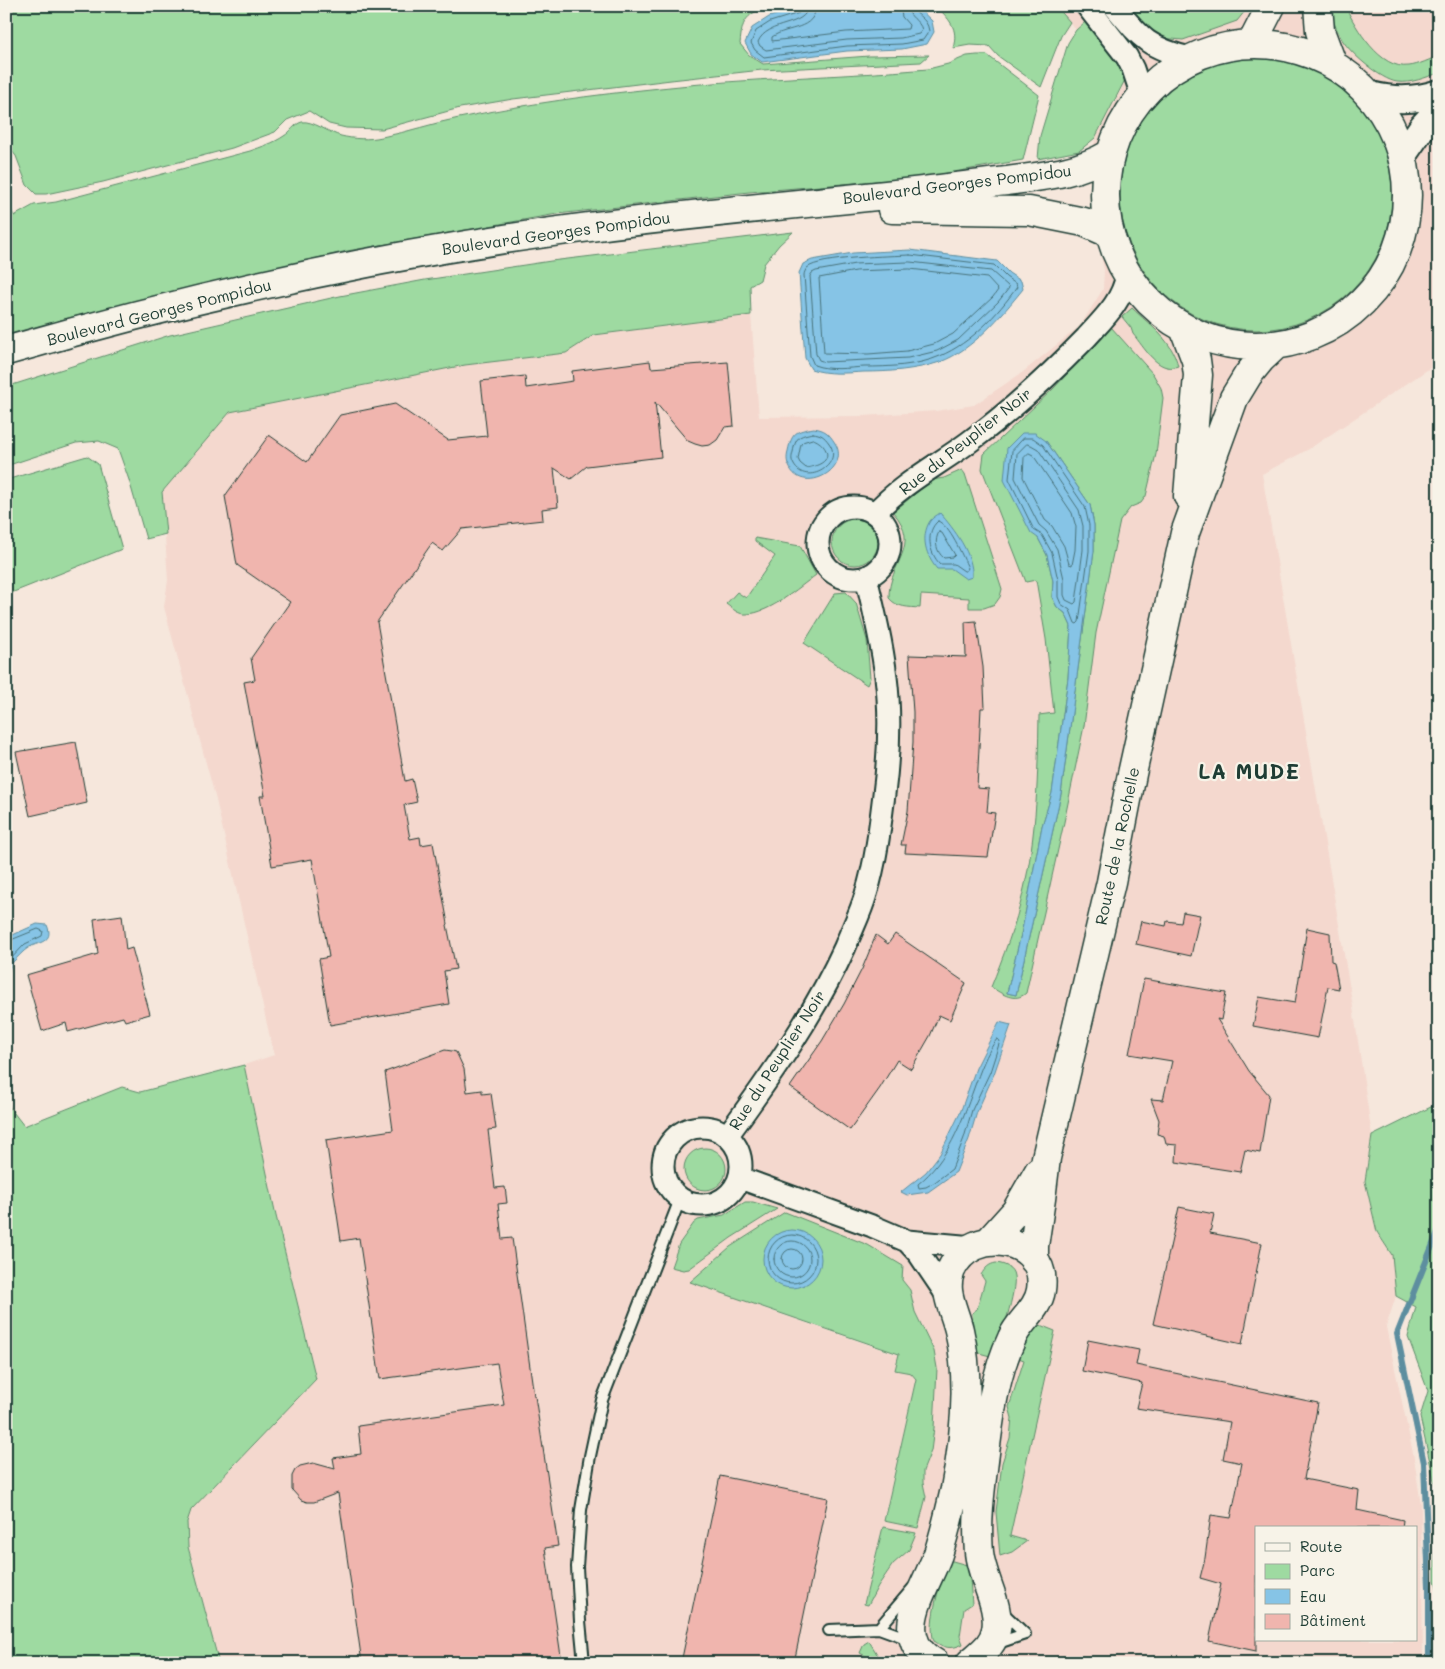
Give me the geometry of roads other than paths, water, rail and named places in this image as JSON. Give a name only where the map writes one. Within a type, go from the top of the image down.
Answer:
[{"type":"main road","points":[[1252,43],[1271,6]]},
{"type":"main road","points":[[1318,6],[1320,31],[1332,63]]},
{"type":"main road","points":[[1252,43],[1280,45],[1298,49],[1332,63],[1353,78],[1371,95],[1390,123],[1403,155],[1407,184],[1407,212],[1401,240],[1390,266],[1374,290],[1354,310],[1330,327],[1304,338],[1276,345],[1252,346],[1229,344],[1206,338],[1184,328],[1162,314],[1142,296],[1127,275],[1116,254],[1109,233],[1105,207],[1105,183],[1110,154],[1116,136],[1127,115],[1142,96],[1163,75],[1190,58],[1208,51],[1252,43]]},
{"type":"main road","name":"Boulevard Georges Pompidou","points":[[6,351],[64,334],[217,296],[424,252],[595,226],[1058,175],[1078,170],[1110,154]]},
{"type":"main road","name":"Boulevard Georges Pompidou","points":[[6,366],[87,343],[303,291],[427,266],[586,241],[867,210],[903,209],[1030,212],[1084,222],[1109,233]]},
{"type":"main road","name":"Route de la Rochelle","points":[[1184,328],[1194,352],[1198,375],[1185,533]]},
{"type":"main road","name":"Route de la Rochelle","points":[[975,1658],[994,1636],[997,1628],[997,1617],[982,1573],[978,1538],[989,1415],[998,1377],[1012,1338],[1020,1324],[1032,1311],[1041,1291],[1041,1278],[1034,1260],[1034,1246],[1046,1158],[1111,882],[1132,774],[1185,533],[1234,398],[1261,358],[1276,345]]},
{"type":"main road","name":"Route de la Rochelle","points":[[924,1655],[912,1627],[912,1618],[934,1565],[945,1531],[962,1442],[965,1400],[965,1361],[959,1329],[948,1297],[947,1284],[951,1269],[961,1256],[981,1244],[1016,1211],[1046,1158]]},
{"type":"main road","points":[[981,1244],[1000,1241],[1014,1244],[1024,1250],[1034,1260]]},
{"type":"street","points":[[1087,6],[1127,57],[1142,96]]},
{"type":"street","points":[[1114,6],[1136,32],[1154,47],[1190,58]]},
{"type":"street","points":[[1371,95],[1389,100],[1408,100],[1439,93]]},
{"type":"street","points":[[1403,155],[1423,126],[1439,109]]},
{"type":"street","name":"Rue du Peuplier Noir","points":[[875,513],[882,505],[912,482],[970,441],[1059,366],[1117,302],[1124,288],[1127,275]]},
{"type":"street","points":[[851,507],[864,508],[875,513],[883,521],[888,531],[890,542],[889,553],[884,563],[866,577],[855,579],[844,577],[834,572],[827,566],[819,549],[818,539],[822,527],[829,517],[839,510],[851,507]]},
{"type":"street","name":"Rue du Peuplier Noir","points":[[727,1136],[779,1063],[816,1004],[858,916],[871,876],[883,806],[889,733],[886,677],[877,622],[866,577]]},
{"type":"street","points":[[695,1128],[712,1128],[727,1136],[735,1145],[740,1155],[742,1167],[740,1178],[735,1189],[717,1203],[705,1206],[694,1205],[683,1201],[669,1188],[663,1171],[663,1160],[671,1142],[678,1135],[695,1128]]},
{"type":"street","points":[[740,1178],[872,1226],[907,1241],[981,1244]]},
{"type":"street","points":[[907,1241],[919,1254],[948,1297]]},
{"type":"lane","points":[[584,1663],[578,1567],[581,1510],[590,1456],[602,1400],[677,1207],[683,1201]]},
{"type":"lane","points":[[879,1628],[934,1565]]},
{"type":"lane","points":[[829,1630],[879,1628],[924,1655]]},
{"type":"water","points":[[804,6],[916,6],[932,21],[934,32],[927,44],[902,49],[847,51],[762,62],[751,54],[745,43],[752,28],[769,17]]},
{"type":"water","points":[[910,250],[997,261],[1009,273],[1021,281],[1023,289],[986,331],[964,349],[940,362],[912,369],[883,372],[837,373],[811,369],[805,358],[799,273],[803,264],[812,260],[853,253]]},
{"type":"water","points":[[814,428],[826,432],[833,439],[838,453],[837,462],[823,476],[804,479],[795,475],[789,466],[787,460],[788,451],[793,436],[803,430]]},
{"type":"water","points":[[1022,433],[1035,433],[1046,441],[1090,505],[1094,525],[1094,551],[1061,794],[1016,995],[1007,993],[1022,930],[1042,826],[1052,793],[1068,678],[1071,626],[1065,613],[1057,607],[1052,597],[1053,581],[1047,555],[1038,538],[1031,533],[1004,480],[1007,448]]},
{"type":"water","points":[[940,513],[957,534],[966,551],[970,560],[972,577],[966,579],[952,569],[937,569],[927,552],[925,533],[927,527],[930,521]]},
{"type":"water","points":[[37,924],[47,925],[49,935],[44,941],[26,949],[13,962],[6,989],[6,938]]},
{"type":"water","points":[[999,1022],[1011,1025],[956,1172],[928,1192],[907,1195],[901,1192],[926,1172],[940,1154],[960,1113],[976,1068]]},
{"type":"water","points":[[786,1230],[798,1230],[813,1238],[821,1253],[821,1265],[813,1280],[798,1288],[786,1288],[771,1280],[763,1265],[763,1253],[771,1238]]},
{"type":"waterway","points":[[1429,1663],[1429,1587],[1424,1463],[1397,1334],[1439,1229]]},
{"type":"district","name":"LA MUDE","points":[[1249,772]]}]
